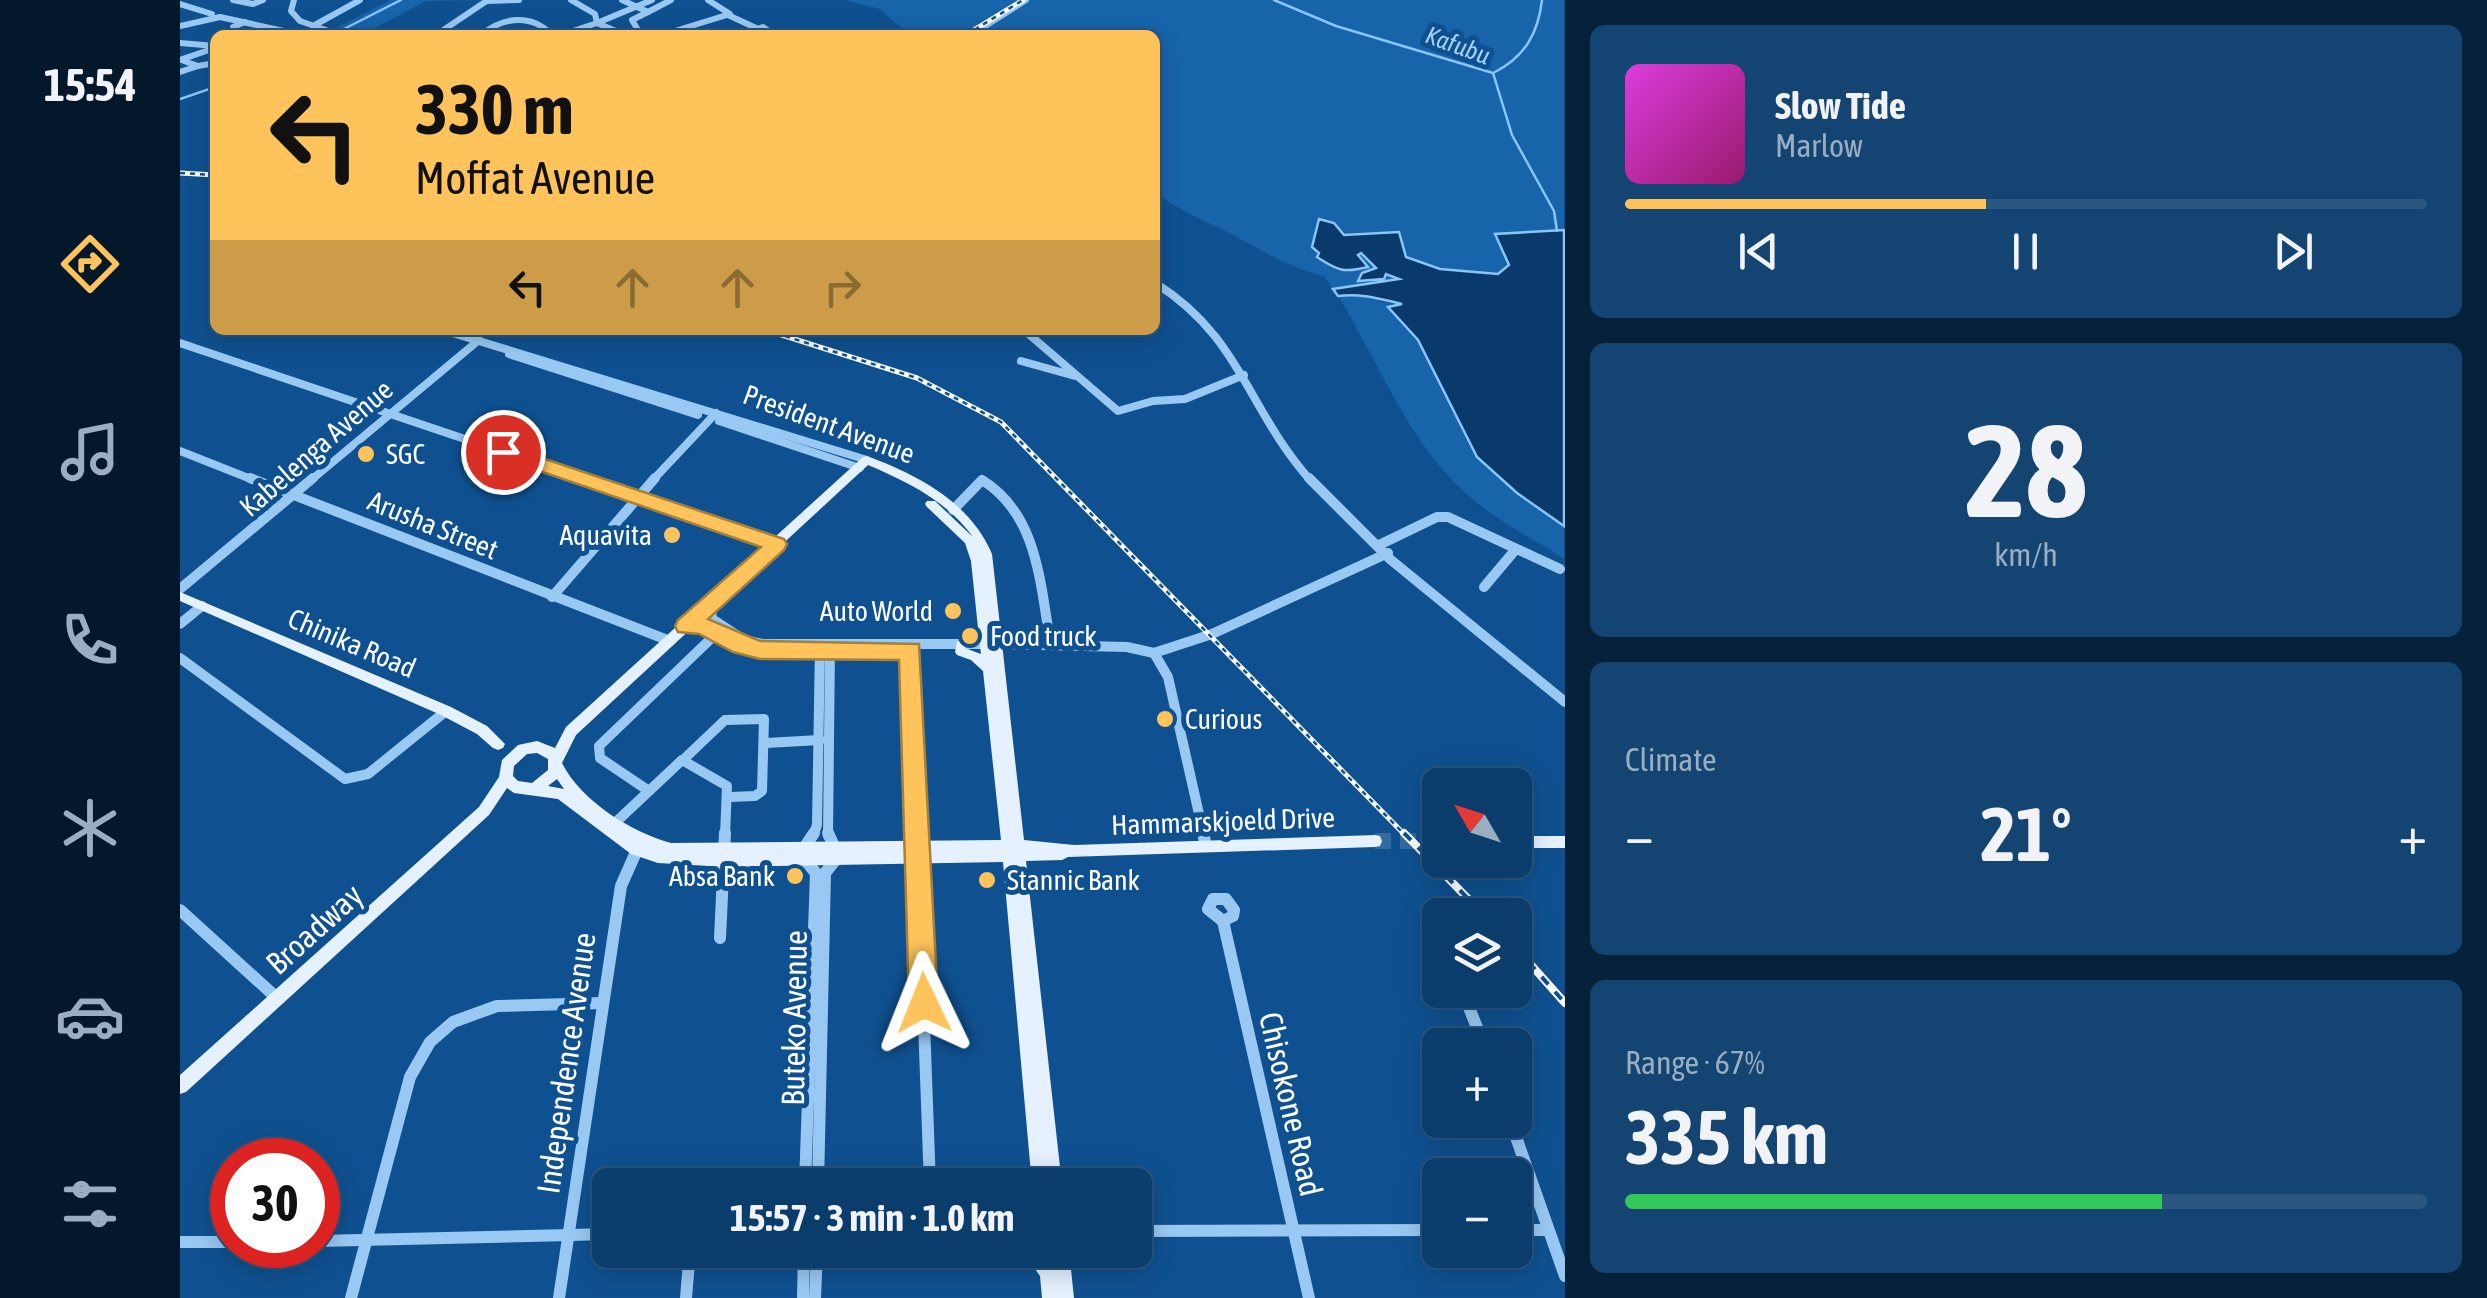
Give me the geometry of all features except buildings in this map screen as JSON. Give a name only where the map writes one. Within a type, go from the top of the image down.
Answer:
[{"type":"main road","name":"President Avenue","points":[[864,464],[956,517],[974,551],[994,645],[1052,1168]]},
{"type":"main road","points":[[484,811],[510,758],[571,731],[864,464]]},
{"type":"main road","name":"Chinika Road","points":[[180,592],[202,606],[446,711],[482,730],[498,744]]},
{"type":"main road","name":"President Avenue","points":[[994,645],[991,671],[1012,823]]},
{"type":"main road","points":[[961,648],[994,645]]},
{"type":"main road","points":[[961,648],[991,671]]},
{"type":"main road","points":[[484,811],[550,780],[571,731]]},
{"type":"main road","points":[[639,845],[616,822],[568,788],[546,748],[498,744],[505,774],[514,787],[562,794],[658,858],[1052,851]]},
{"type":"main road","name":"Broadway","points":[[180,1086],[484,811]]},
{"type":"main road","points":[[982,852],[1012,823],[1032,841],[1052,851]]},
{"type":"main road","name":"Hammarskjoeld Drive","points":[[1052,851],[1375,841]]},
{"type":"main road","points":[[1532,842],[1564,842]]},
{"type":"main road","points":[[982,852],[1018,882],[1052,851]]},
{"type":"main road","name":"President Avenue","points":[[1018,882],[1039,1168]]},
{"type":"main road","points":[[1051,1298],[1056,1268]]},
{"type":"main road","points":[[1058,1268],[1065,1298]]},
{"type":"street","points":[[233,0],[253,4],[262,0]]},
{"type":"street","points":[[294,0],[291,11],[324,30]]},
{"type":"street","points":[[301,30],[360,0]]},
{"type":"street","points":[[444,30],[487,1],[519,0]]},
{"type":"street","points":[[571,0],[594,14],[597,23],[613,30]]},
{"type":"street","points":[[622,0],[648,12]]},
{"type":"street","points":[[577,30],[652,0]]},
{"type":"street","points":[[638,30],[632,20],[671,0]]},
{"type":"street","points":[[708,0],[756,28]]},
{"type":"street","points":[[979,30],[1026,0]]},
{"type":"street","points":[[180,4],[194,12],[276,30]]},
{"type":"street","points":[[681,30],[728,15]]},
{"type":"street","points":[[180,26],[220,17]]},
{"type":"street","points":[[487,30],[514,19],[542,24],[547,30]]},
{"type":"street","points":[[234,30],[245,22]]},
{"type":"street","points":[[751,30],[768,30]]},
{"type":"street","points":[[180,43],[210,46]]},
{"type":"street","points":[[182,59],[210,49]]},
{"type":"street","points":[[182,59],[198,66]]},
{"type":"street","points":[[180,72],[210,64]]},
{"type":"street","points":[[1160,287],[1207,323],[1231,350],[1270,427],[1296,464],[1383,549],[1564,702]]},
{"type":"street","name":"President Avenue","points":[[459,335],[864,464]]},
{"type":"street","points":[[1030,335],[1120,411],[1154,401],[1186,399],[1244,375]]},
{"type":"street","name":"Kabelenga Avenue","points":[[180,592],[475,340]]},
{"type":"street","points":[[180,343],[777,544]]},
{"type":"street","points":[[1021,362],[1081,378]]},
{"type":"street","points":[[361,404],[391,403],[410,396]]},
{"type":"street","points":[[361,404],[373,414],[374,420],[365,435]]},
{"type":"street","points":[[552,597],[637,497],[714,416]]},
{"type":"street","name":"Arusha Street","points":[[180,450],[670,641]]},
{"type":"street","points":[[956,517],[982,480],[1016,505],[1027,529],[1051,646]]},
{"type":"street","points":[[825,648],[910,651],[994,645],[1127,647],[1154,653],[1212,634],[1441,516],[1560,569]]},
{"type":"street","points":[[1484,587],[1516,548]]},
{"type":"street","points":[[710,604],[710,616],[720,630]]},
{"type":"street","points":[[180,624],[202,606]]},
{"type":"street","points":[[686,626],[720,630],[750,649],[961,648]]},
{"type":"street","points":[[648,790],[600,758],[599,746],[720,630]]},
{"type":"street","name":"Buteko Avenue","points":[[819,930],[816,873],[803,853],[816,825],[825,648]]},
{"type":"street","points":[[910,651],[929,1168]]},
{"type":"street","points":[[1154,653],[1168,677],[1206,846]]},
{"type":"street","points":[[180,658],[344,779],[368,774],[446,711]]},
{"type":"street","points":[[616,822],[732,718],[764,719],[762,791],[755,796],[730,797]]},
{"type":"street","points":[[766,744],[822,740]]},
{"type":"street","name":"Buteko Avenue","points":[[806,1168],[819,930],[825,873],[836,852],[828,837],[822,740]]},
{"type":"street","points":[[684,759],[724,783],[730,797],[720,938]]},
{"type":"street","name":"Independence Avenue","points":[[559,1298],[621,886],[639,845]]},
{"type":"street","points":[[180,910],[278,999]]},
{"type":"street","name":"Chisokone Road","points":[[1223,922],[1308,1298]]},
{"type":"street","points":[[351,1298],[410,1077],[420,1054],[441,1031],[466,1016],[497,1006],[603,1003]]},
{"type":"street","name":"Buteko Avenue","points":[[815,1058],[818,1168]]},
{"type":"street","points":[[1516,1138],[1564,1276]]},
{"type":"street","points":[[1152,1231],[1422,1230]]},
{"type":"street","points":[[1532,1230],[1548,1230]]},
{"type":"street","points":[[340,1241],[592,1234]]},
{"type":"street","points":[[180,1242],[210,1242]]},
{"type":"street","points":[[686,1298],[688,1268]]},
{"type":"street","points":[[803,1298],[804,1268]]},
{"type":"street","points":[[815,1298],[816,1268]]},
{"type":"shaded area","points":[[391,0],[485,0],[426,1],[371,30],[332,30]]},
{"type":"shaded area","points":[[845,0],[1564,0],[1564,230],[1496,234],[1509,265],[1498,274],[1440,269],[1406,257],[1398,232],[1344,235],[1334,223],[1318,257],[1338,271],[1361,253],[1377,268],[1362,283],[1383,279],[1385,274],[1394,274],[1400,280],[1333,289],[1325,277],[1270,255],[1160,195],[1160,30],[903,30],[880,9]]},
{"type":"shaded area","points":[[1319,219],[1334,223],[1344,235],[1399,232],[1406,257],[1440,269],[1498,274],[1509,265],[1495,234],[1564,230],[1564,526],[1517,493],[1477,457],[1418,340],[1388,307],[1402,304],[1363,296],[1338,296],[1333,289],[1399,279],[1386,274],[1384,279],[1358,281],[1362,273],[1376,268],[1361,253],[1358,255],[1368,267],[1353,270],[1341,270],[1317,257],[1319,253],[1312,247]]},
{"type":"shaded area","points":[[1364,293],[1380,302],[1404,305],[1389,308],[1418,340],[1451,402],[1517,493],[1564,526],[1564,559],[1480,505],[1435,460],[1400,407],[1338,296]]},
{"type":"waterway","points":[[342,30],[401,0]]},
{"type":"waterway","name":"Kafubu","points":[[1274,0],[1336,26],[1493,73],[1512,135],[1554,211],[1557,231]]},
{"type":"waterway","points":[[1495,72],[1528,43],[1542,0]]},
{"type":"waterway","points":[[180,99],[210,89]]},
{"type":"tunnel","points":[[1375,841],[1422,841]]},
{"type":"railway","points":[[974,30],[1023,0]]},
{"type":"railway","points":[[180,173],[210,175]]},
{"type":"railway","points":[[782,335],[917,378],[1001,422],[1406,836]]},
{"type":"railway","points":[[1404,833],[1467,898]]},
{"type":"railway","points":[[1532,966],[1565,1003]]},
{"type":"place","name":"SGC","points":[[366,454]]},
{"type":"place","name":"Aquavita","points":[[672,535]]},
{"type":"place","name":"Auto World","points":[[953,611]]},
{"type":"place","name":"Food truck","points":[[970,636]]},
{"type":"place","name":"Curious","points":[[1165,719]]},
{"type":"place","name":"Absa Bank","points":[[795,876]]},
{"type":"place","name":"Stannic Bank","points":[[987,880]]},
{"type":"route","points":[[503,452],[777,544],[686,626],[702,626],[750,649],[910,651],[924,1003]]}]
